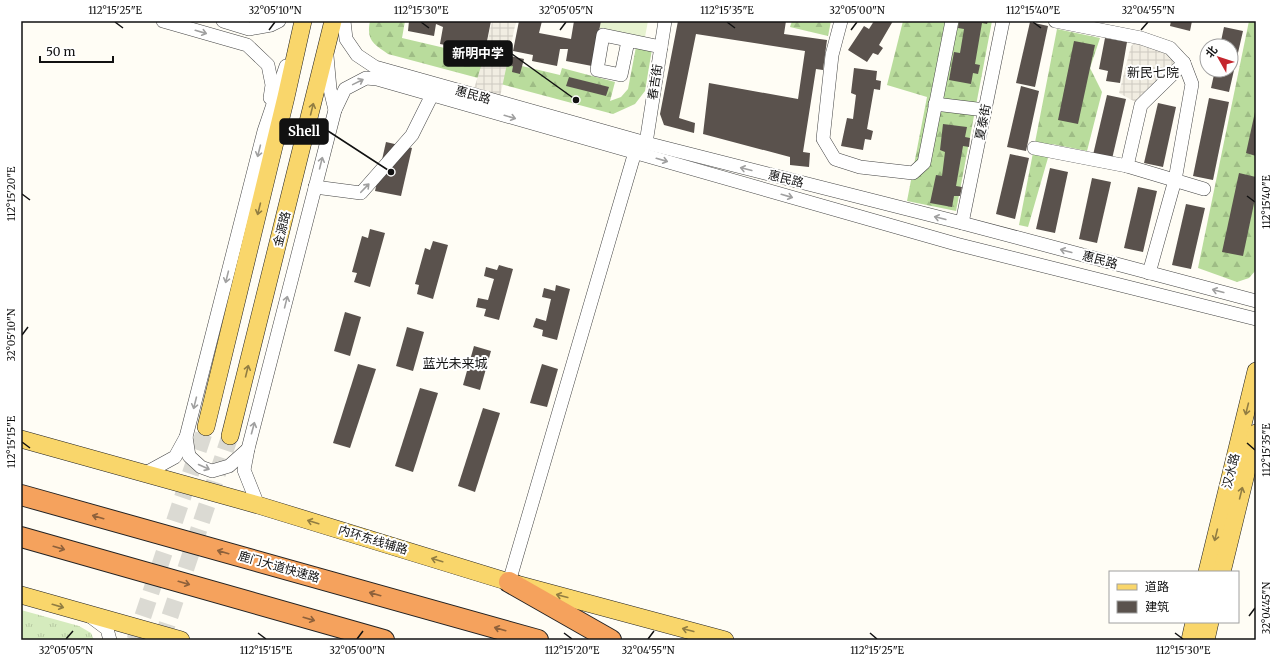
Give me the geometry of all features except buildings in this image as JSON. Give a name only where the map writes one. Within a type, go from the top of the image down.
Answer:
[{"type":"highway","name":"鹿门大道快速路","points":[[21,495],[538,640]]},
{"type":"highway","points":[[21,537],[384,640]]},
{"type":"highway","points":[[509,582],[611,640]]},
{"type":"main road","points":[[206,427],[285,105],[302,21]]},
{"type":"main road","name":"金源路","points":[[230,436],[333,21]]},
{"type":"main road","name":"汉水路","points":[[1207,571],[1256,371]]},
{"type":"main road","name":"汉水路","points":[[1222,571],[1256,433]]},
{"type":"main road","name":"内环东线辅路","points":[[21,439],[258,505],[509,582],[725,640]]},
{"type":"main road","points":[[21,595],[181,640]]},
{"type":"main road","points":[[1190,640],[1194,623]]},
{"type":"main road","points":[[1206,640],[1210,623]]},
{"type":"street","points":[[163,21],[247,45],[268,65],[272,85],[267,124]]},
{"type":"street","points":[[224,21],[249,28],[271,25],[279,21]]},
{"type":"street","points":[[144,474],[174,456],[186,437],[267,124],[302,21]]},
{"type":"street","name":"惠民路","points":[[344,21],[346,39],[357,55],[375,67],[646,143],[962,223],[1256,301]]},
{"type":"street","name":"春吉街","points":[[646,143],[665,21]]},
{"type":"street","points":[[841,21],[832,55],[823,139],[835,159],[860,167],[913,173],[924,163],[952,21]]},
{"type":"street","name":"夏泰街","points":[[962,223],[1003,21]]},
{"type":"street","points":[[1055,21],[1141,38],[1170,48],[1184,63],[1192,84],[1175,180],[1149,273]]},
{"type":"street","points":[[628,41],[661,47]]},
{"type":"street","points":[[258,505],[244,470],[248,449],[334,110],[330,89],[327,48]]},
{"type":"street","points":[[1127,166],[1141,105],[1184,63]]},
{"type":"street","name":"惠民路","points":[[334,110],[345,89],[366,78],[376,79],[956,244],[1256,319]]},
{"type":"street","points":[[315,187],[361,193],[412,135],[432,95]]},
{"type":"street","points":[[936,104],[985,110]]},
{"type":"street","points":[[1034,148],[1127,166],[1204,188]]},
{"type":"street","points":[[509,582],[635,152]]},
{"type":"street","points":[[186,437],[189,456],[201,468],[212,471],[229,466],[248,449]]},
{"type":"street","points":[[88,614],[107,629],[110,640]]},
{"type":"green space","points":[[370,21],[405,21],[402,38],[560,75],[562,68],[615,82],[610,101],[621,97],[628,89],[636,47],[652,49],[645,91],[635,104],[613,114],[388,54],[370,38]]},
{"type":"green space","points":[[601,21],[648,21],[645,37],[599,28]]},
{"type":"green space","points":[[792,21],[831,21],[828,36],[790,27]]},
{"type":"green space","points":[[903,21],[992,21],[956,211],[907,201],[927,97],[887,85]]},
{"type":"green space","points":[[1249,21],[1256,21],[1256,270],[1249,278],[1237,282],[1198,268],[1237,78],[1239,78],[1239,69]]},
{"type":"green space","points":[[1057,29],[1100,38],[1090,68],[1102,92],[1087,151],[1052,144],[1028,227],[1019,225]]},
{"type":"green space","points":[[21,610],[79,626],[91,633],[94,640],[21,640]]},
{"type":"shaded area","points":[[492,21],[516,21],[499,102],[472,95],[484,57]]},
{"type":"shaded area","points":[[1141,38],[1184,63],[1141,105],[1119,93],[1131,46]]},
{"type":"tunnel","points":[[135,640],[206,427]]},
{"type":"tunnel","points":[[162,640],[230,436]]},
{"type":"place","name":"新明中学","points":[[576,100]]},
{"type":"place","name":"Shell","points":[[391,172]]},
{"type":"district","name":"新民七院","points":[[1153,72]]},
{"type":"district","name":"蓝光未来城","points":[[455,363]]}]
